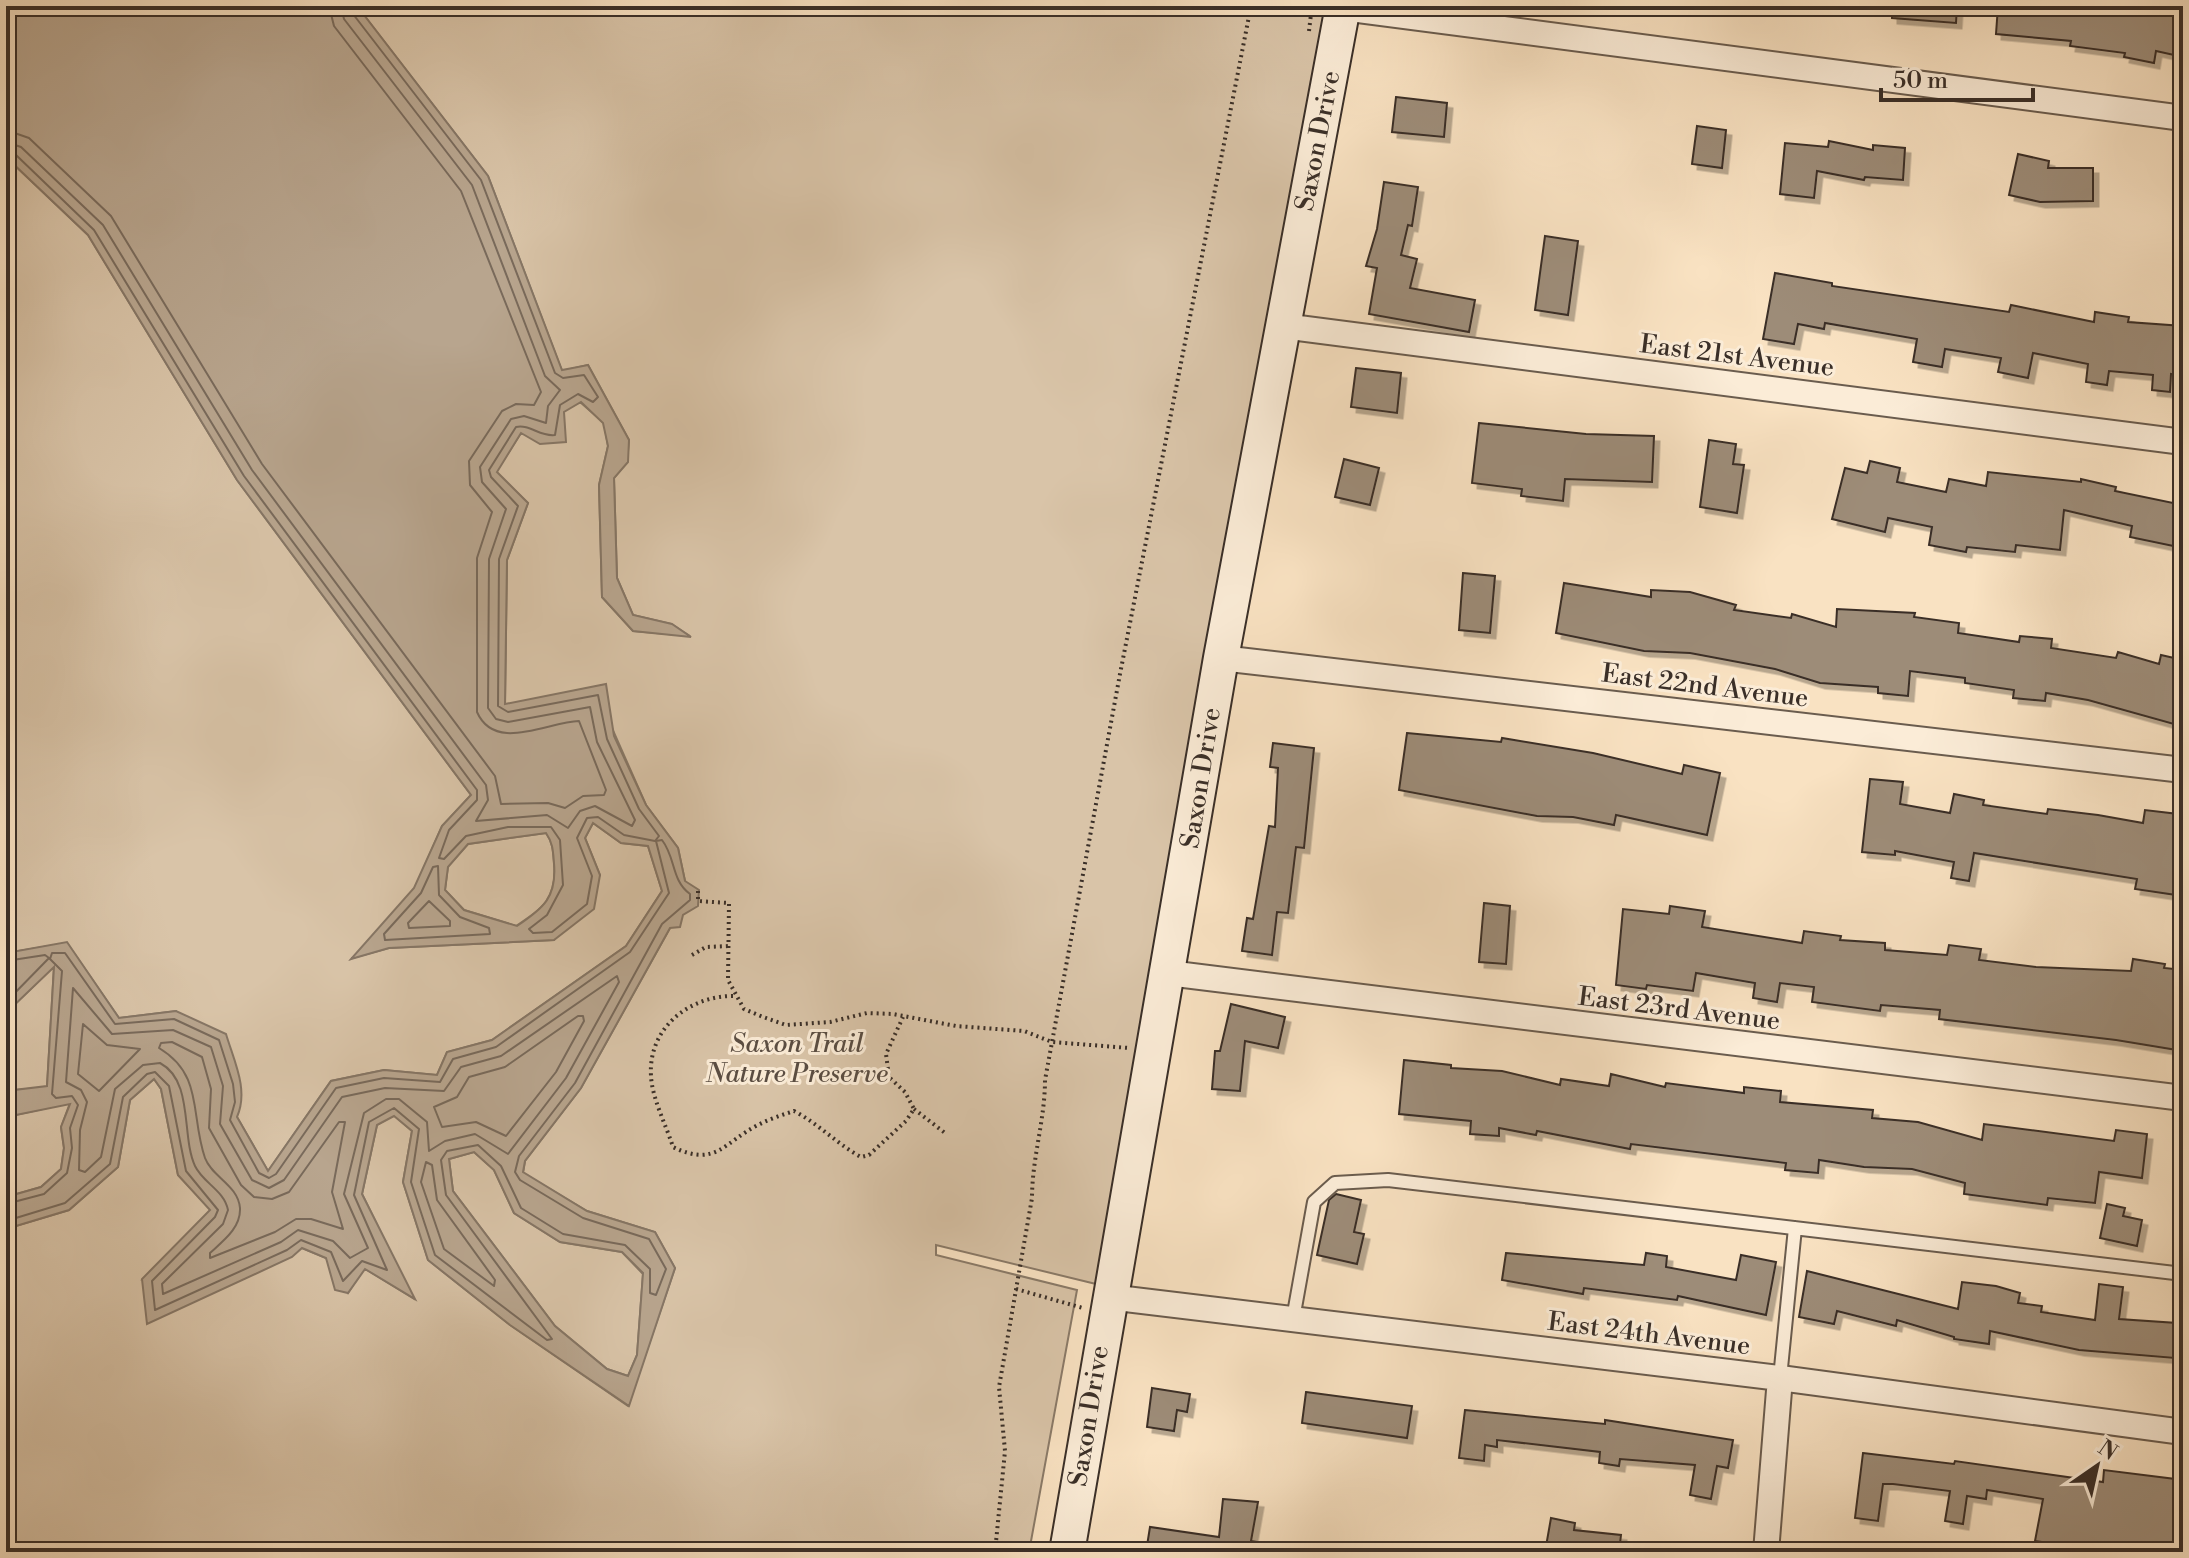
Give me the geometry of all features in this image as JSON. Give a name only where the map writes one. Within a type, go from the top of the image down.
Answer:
[{"type":"street","points":[[1343,7],[2183,118]]},
{"type":"street","name":"Saxon Drive","points":[[1067,1552],[1099,1304],[1168,973],[1221,658],[1343,7]]},
{"type":"street","name":"East 21st Avenue","points":[[1283,326],[2183,442]]},
{"type":"street","name":"East 22nd Avenue","points":[[1221,658],[2183,770]]},
{"type":"street","name":"East 23rd Avenue","points":[[1168,973],[2183,1098]]},
{"type":"street","name":"East 24th Avenue","points":[[1099,1304],[1293,1319],[1780,1378],[2183,1432]]},
{"type":"street","points":[[1766,1552],[1780,1378]]},
{"type":"lane","points":[[1293,1319],[1314,1202],[1335,1183],[1388,1180],[2183,1274]]},
{"type":"lane","points":[[1780,1378],[1795,1228]]},
{"type":"path","points":[[995,1552],[1005,1451],[999,1387],[1052,1042],[1120,674],[1251,6]]},
{"type":"path","points":[[698,891],[698,901],[729,903],[728,980],[733,996],[744,1009],[786,1025],[830,1022],[867,1013],[956,1026],[1024,1031],[1052,1042],[1137,1048]]},
{"type":"path","points":[[692,955],[706,947],[729,946]]},
{"type":"path","points":[[733,996],[710,996],[698,1002],[675,1015],[659,1035],[651,1075],[673,1147],[690,1155],[719,1153],[757,1125],[794,1111],[820,1124],[861,1157],[869,1155],[906,1121],[914,1109]]},
{"type":"path","points":[[903,1017],[886,1054],[889,1077],[905,1092],[914,1109],[945,1133]]},
{"type":"path","points":[[1016,1289],[1099,1304]]},
{"type":"green space","name":"Saxon Trail Nature Preserve","points":[[357,6],[1343,6],[1147,997],[1096,1284],[936,1245],[936,1255],[1077,1290],[1029,1552],[6,1552],[6,1229],[69,1210],[118,1167],[130,1100],[154,1079],[161,1089],[178,1175],[211,1210],[143,1279],[302,1248],[326,1258],[348,1293],[364,1268],[413,1298],[362,1194],[377,1125],[394,1115],[412,1131],[403,1182],[428,1260],[510,1325],[628,1406],[675,1268],[655,1232],[587,1211],[523,1173],[525,1161],[581,1088],[670,928],[685,881],[678,848],[646,805],[612,728],[505,704],[507,560],[528,503],[496,472],[521,433],[580,402],[604,423],[608,446],[599,485],[602,597],[633,631],[690,636],[671,624],[633,615],[617,578],[614,478],[627,462],[629,440],[588,365],[562,371],[488,176]]},
{"type":"green space","points":[[6,157],[88,235],[237,480],[471,795],[442,826],[415,888],[353,958],[389,948],[554,940],[600,875],[585,838],[593,823],[621,843],[648,846],[662,891],[626,946],[492,1040],[447,1052],[437,1075],[384,1070],[331,1081],[268,1171],[176,1011],[119,1018],[67,943],[6,953]]},
{"type":"green space","points":[[546,833],[553,851],[553,886],[541,907],[516,926],[464,910],[445,890],[448,866],[468,844]]},
{"type":"green space","points":[[54,966],[47,1087],[6,1091],[6,1013]]},
{"type":"green space","points":[[70,1103],[61,1127],[64,1148],[61,1169],[41,1187],[6,1197],[6,1117]]},
{"type":"green space","points":[[474,1152],[494,1170],[514,1213],[560,1242],[622,1252],[643,1274],[637,1355],[628,1376],[607,1369],[555,1326],[453,1191],[449,1159]]},
{"type":"water","points":[[6,6],[357,6],[488,176],[562,370],[588,365],[629,440],[628,462],[614,478],[617,578],[633,615],[672,624],[691,637],[633,631],[602,597],[599,485],[608,446],[603,423],[581,402],[564,412],[566,442],[540,444],[521,433],[497,472],[528,503],[507,560],[505,704],[606,684],[614,736],[646,805],[678,848],[685,881],[699,890],[698,906],[683,915],[680,927],[670,928],[581,1088],[525,1161],[523,1172],[587,1211],[655,1232],[675,1268],[629,1406],[510,1325],[428,1260],[403,1182],[412,1131],[394,1116],[377,1125],[362,1194],[415,1299],[365,1269],[348,1293],[335,1290],[326,1258],[302,1248],[292,1257],[147,1324],[142,1279],[210,1210],[178,1175],[161,1089],[154,1079],[130,1100],[118,1167],[69,1210],[6,1229],[6,1197],[41,1187],[61,1169],[64,1148],[61,1127],[70,1104],[6,1117],[6,1091],[47,1086],[54,967],[6,1013],[6,953],[67,942],[119,1018],[176,1011],[226,1034],[241,1086],[237,1117],[268,1171],[331,1081],[384,1070],[437,1075],[447,1052],[492,1040],[626,946],[662,891],[648,846],[621,843],[593,823],[585,838],[600,875],[594,909],[554,940],[389,948],[351,959],[414,888],[442,826],[471,795],[237,480],[88,235],[6,157]],"holes":[[[546,833],[554,863],[551,893],[535,913],[517,926],[464,910],[445,890],[448,867],[468,844]],[[474,1152],[494,1170],[514,1213],[560,1242],[622,1252],[643,1273],[637,1355],[628,1376],[607,1369],[555,1326],[453,1191],[449,1159]]]},
{"type":"building","points":[[1892,6],[1957,6],[1956,23],[1892,18]]},
{"type":"building","points":[[1998,6],[2074,12],[2075,6],[2134,10],[2137,6],[2183,16],[2183,57],[2156,51],[2154,63],[2124,57],[2125,53],[2070,46],[2071,41],[1996,34]]},
{"type":"building","points":[[1396,97],[1447,103],[1444,137],[1392,132]]},
{"type":"building","points":[[1697,126],[1726,130],[1722,168],[1692,164]]},
{"type":"building","points":[[1829,141],[1873,150],[1873,145],[1905,148],[1903,180],[1865,177],[1864,180],[1817,171],[1814,198],[1780,194],[1785,143],[1828,147]]},
{"type":"building","points":[[2018,154],[2049,161],[2048,168],[2093,168],[2093,201],[2040,202],[2009,195]]},
{"type":"building","points":[[1384,182],[1418,187],[1412,226],[1408,225],[1401,255],[1417,259],[1410,288],[1475,300],[1469,332],[1369,314],[1377,268],[1366,266],[1377,229]]},
{"type":"building","points":[[1545,236],[1578,241],[1568,315],[1535,310]]},
{"type":"building","points":[[1775,273],[1832,283],[1832,286],[2009,312],[2011,305],[2094,322],[2095,312],[2129,317],[2128,322],[2183,326],[2183,376],[2171,374],[2170,392],[2152,390],[2153,375],[2109,371],[2107,385],[2086,382],[2088,364],[2033,353],[2028,378],[1998,372],[2001,358],[1945,349],[1942,367],[1913,362],[1917,339],[1825,323],[1824,329],[1798,324],[1794,344],[1763,339]]},
{"type":"building","points":[[1356,368],[1401,373],[1397,413],[1351,407]]},
{"type":"building","points":[[1479,423],[1586,434],[1654,436],[1652,482],[1565,479],[1563,501],[1521,496],[1522,489],[1472,483]]},
{"type":"building","points":[[1709,440],[1736,444],[1733,464],[1744,465],[1737,513],[1700,507]]},
{"type":"building","points":[[1344,459],[1379,468],[1370,505],[1335,497]]},
{"type":"building","points":[[1870,461],[1900,468],[1897,482],[1946,492],[1949,479],[1986,486],[1988,472],[2081,482],[2081,479],[2116,487],[2115,491],[2183,505],[2183,548],[2130,537],[2132,526],[2064,510],[2060,550],[2016,545],[2015,552],[1967,547],[1966,552],[1929,545],[1932,527],[1888,518],[1885,532],[1832,519],[1845,468],[1867,473]]},
{"type":"building","points":[[1463,573],[1495,576],[1490,633],[1459,630]]},
{"type":"building","points":[[1564,583],[1651,597],[1651,590],[1690,592],[1736,605],[1734,610],[1791,618],[1792,614],[1836,627],[1837,609],[1915,613],[1914,617],[1959,623],[1958,633],[2019,642],[2020,636],[2052,639],[2051,648],[2116,658],[2118,652],[2159,664],[2161,655],[2183,660],[2181,726],[2088,700],[2046,693],[2045,701],[2013,698],[2014,690],[1965,683],[1965,678],[1910,671],[1908,696],[1878,693],[1878,687],[1820,683],[1775,669],[1690,653],[1644,651],[1556,633]]},
{"type":"building","points":[[1407,733],[1501,742],[1502,738],[1593,753],[1682,774],[1684,765],[1720,773],[1707,835],[1616,815],[1614,825],[1573,817],[1537,816],[1399,790]]},
{"type":"building","points":[[1273,743],[1314,748],[1304,848],[1296,847],[1288,913],[1277,912],[1272,955],[1242,951],[1247,918],[1253,919],[1269,826],[1275,827],[1278,768],[1270,767]]},
{"type":"building","points":[[1870,779],[1903,782],[1900,804],[1950,813],[1954,794],[1984,800],[1983,805],[2047,814],[2048,809],[2143,823],[2145,810],[2178,814],[2177,827],[2183,827],[2183,896],[2135,889],[2137,879],[1974,853],[1969,881],[1951,878],[1954,862],[1895,851],[1895,855],[1862,852]]},
{"type":"building","points":[[1484,903],[1510,906],[1506,964],[1479,962]]},
{"type":"building","points":[[1670,906],[1705,911],[1702,927],[1802,943],[1804,931],[1841,936],[1840,940],[1885,943],[1885,950],[1947,955],[1949,945],[1981,949],[1979,960],[2036,967],[2131,971],[2133,959],[2165,964],[2164,968],[2183,970],[2183,1051],[1939,1019],[1940,1010],[1881,1005],[1880,1011],[1812,1002],[1814,987],[1780,983],[1777,1002],[1753,998],[1755,983],[1696,973],[1693,991],[1647,985],[1646,989],[1616,985],[1623,909],[1669,914]]},
{"type":"building","points":[[1231,1004],[1285,1017],[1278,1048],[1245,1041],[1240,1091],[1212,1089],[1215,1051],[1220,1051]]},
{"type":"building","points":[[1404,1060],[1451,1065],[1451,1068],[1502,1071],[1560,1085],[1561,1079],[1609,1086],[1611,1074],[1665,1087],[1666,1083],[1744,1093],[1744,1087],[1781,1091],[1780,1102],[1873,1110],[1872,1118],[1918,1122],[1982,1140],[1984,1124],[2114,1141],[2116,1130],[2147,1134],[2142,1178],[2099,1172],[2095,1203],[2048,1198],[2047,1205],[1964,1194],[1965,1183],[1912,1169],[1864,1167],[1819,1160],[1818,1173],[1785,1170],[1786,1163],[1631,1144],[1630,1149],[1537,1131],[1536,1135],[1499,1128],[1499,1136],[1470,1134],[1471,1121],[1399,1114]]},
{"type":"building","points":[[1336,1194],[1361,1200],[1354,1232],[1364,1234],[1357,1264],[1317,1255],[1329,1200]]},
{"type":"building","points":[[2107,1204],[2125,1208],[2123,1216],[2142,1220],[2137,1246],[2100,1238]]},
{"type":"building","points":[[1506,1253],[1644,1265],[1646,1253],[1667,1256],[1666,1267],[1736,1280],[1741,1255],[1776,1262],[1766,1315],[1678,1296],[1677,1300],[1584,1288],[1583,1294],[1502,1280]]},
{"type":"building","points":[[1807,1271],[1958,1309],[1962,1282],[1996,1286],[2020,1293],[2018,1303],[2042,1306],[2041,1312],[2095,1320],[2099,1284],[2123,1287],[2119,1319],[2177,1323],[2175,1358],[2079,1350],[1990,1331],[1989,1344],[1954,1339],[1897,1320],[1896,1326],[1837,1311],[1834,1324],[1799,1317]]},
{"type":"building","points":[[1152,1388],[1190,1394],[1187,1412],[1177,1410],[1174,1431],[1147,1427]]},
{"type":"building","points":[[1306,1392],[1412,1406],[1407,1438],[1302,1423]]},
{"type":"building","points":[[1465,1410],[1605,1424],[1605,1420],[1733,1440],[1728,1468],[1717,1466],[1711,1499],[1690,1495],[1695,1465],[1620,1459],[1619,1466],[1599,1463],[1600,1452],[1497,1440],[1497,1447],[1485,1445],[1484,1461],[1459,1458]]},
{"type":"building","points":[[1863,1453],[1954,1464],[1955,1461],[2103,1482],[2104,1470],[2183,1480],[2183,1552],[2110,1552],[2035,1541],[2043,1499],[1987,1490],[1986,1499],[1967,1496],[1963,1524],[1945,1521],[1950,1491],[1893,1484],[1883,1484],[1878,1521],[1855,1518]]},
{"type":"building","points":[[1223,1499],[1258,1502],[1251,1541],[1258,1542],[1257,1552],[1146,1552],[1150,1527],[1219,1537]]},
{"type":"building","points":[[1551,1518],[1575,1523],[1574,1530],[1621,1535],[1619,1552],[1545,1552]]}]
